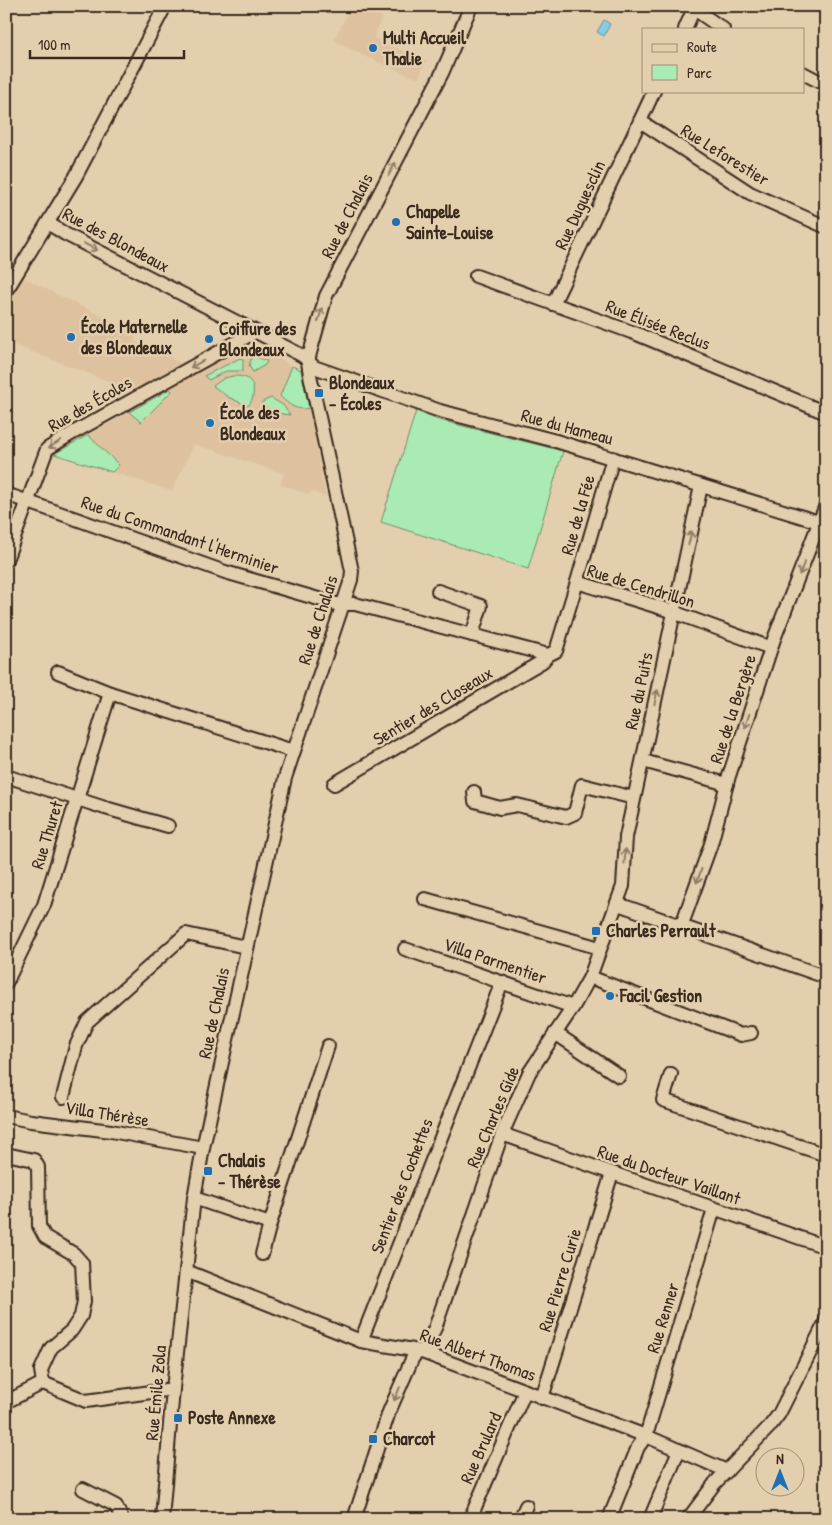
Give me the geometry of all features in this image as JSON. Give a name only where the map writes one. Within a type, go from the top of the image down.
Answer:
[{"type":"street","name":"Rue de Chalais","points":[[186,1271],[194,1198],[203,1148],[246,947],[285,778],[351,580],[352,571],[308,362],[326,296],[431,96],[471,6]]},
{"type":"street","name":"Rue des Blondeaux","points":[[163,8],[76,176],[48,223],[65,234],[303,356],[308,362]]},
{"type":"street","points":[[685,28],[693,8],[722,28]]},
{"type":"street","points":[[804,74],[826,85]]},
{"type":"street","points":[[640,122],[654,92]]},
{"type":"street","name":"Rue Leforestier","points":[[640,122],[750,193],[826,227]]},
{"type":"street","name":"Rue Duguesclin","points":[[553,304],[640,122]]},
{"type":"street","points":[[6,292],[48,223]]},
{"type":"street","name":"Rue Élisée Reclus","points":[[476,276],[637,334],[826,413]]},
{"type":"street","name":"Rue des Écoles","points":[[6,560],[47,449],[255,332]]},
{"type":"street","name":"Rue du Hameau","points":[[308,362],[314,367],[440,412],[556,441],[819,522]]},
{"type":"street","name":"Rue de la Fée","points":[[577,582],[613,458]]},
{"type":"street","name":"Rue du Puits","points":[[618,904],[623,886],[626,837],[701,486]]},
{"type":"street","name":"Rue du Commandant l'Herminier","points":[[6,494],[226,572],[336,604],[343,604]]},
{"type":"street","name":"Rue de la Bergère","points":[[681,927],[711,844],[727,784],[771,648],[826,505]]},
{"type":"street","name":"Rue de Cendrillon","points":[[548,655],[556,651],[577,582],[673,612],[771,648]]},
{"type":"street","points":[[438,591],[481,606],[472,635]]},
{"type":"street","points":[[343,604],[355,604],[548,655]]},
{"type":"street","name":"Sentier des Closeaux","points":[[334,784],[542,661],[548,655]]},
{"type":"street","points":[[58,672],[110,693],[293,751]]},
{"type":"street","name":"Rue Thuret","points":[[6,983],[44,905],[110,693]]},
{"type":"street","points":[[642,761],[727,784]]},
{"type":"street","points":[[6,776],[168,826]]},
{"type":"street","points":[[474,792],[475,801],[500,808],[517,804],[566,817],[575,813],[582,785],[634,798]]},
{"type":"street","points":[[425,899],[600,948]]},
{"type":"street","points":[[618,904],[826,977]]},
{"type":"street","name":"Rue Charles Gide","points":[[354,1519],[389,1412],[413,1357],[426,1346],[434,1328],[502,1134],[529,1073],[573,1007],[590,977],[618,904]]},
{"type":"street","points":[[63,1097],[76,1046],[87,1022],[186,934],[246,947]]},
{"type":"street","name":"Villa Parmentier","points":[[405,949],[573,1007]]},
{"type":"street","points":[[590,977],[741,1035],[750,1033]]},
{"type":"street","name":"Sentier des Cochettes","points":[[360,1341],[502,982]]},
{"type":"street","points":[[555,1033],[619,1076]]},
{"type":"street","points":[[262,1254],[328,1046]]},
{"type":"street","points":[[671,1074],[663,1100],[826,1155]]},
{"type":"street","name":"Villa Thérèse","points":[[6,1116],[31,1121],[111,1130],[203,1148]]},
{"type":"street","name":"Rue du Docteur Vaillant","points":[[502,1134],[826,1247]]},
{"type":"street","points":[[6,1154],[34,1160],[38,1166],[39,1226],[45,1237],[74,1254],[82,1263],[84,1301],[81,1316],[72,1330],[50,1348],[41,1370],[43,1382]]},
{"type":"street","name":"Rue Pierre Curie","points":[[542,1398],[612,1173]]},
{"type":"street","points":[[194,1198],[270,1224]]},
{"type":"street","name":"Rue Renner","points":[[609,1519],[638,1448],[646,1436],[714,1209]]},
{"type":"street","name":"Rue Albert Thomas","points":[[186,1271],[360,1341],[420,1351],[729,1469]]},
{"type":"street","name":"Rue Émile Zola","points":[[162,1519],[173,1389],[186,1271]]},
{"type":"street","points":[[688,1519],[704,1496],[779,1414],[826,1321]]},
{"type":"street","points":[[43,1382],[86,1401],[173,1389]]},
{"type":"street","points":[[6,1402],[43,1382]]},
{"type":"street","name":"Rue Brulard","points":[[470,1519],[525,1391]]},
{"type":"street","points":[[650,1519],[679,1450]]},
{"type":"street","points":[[83,1489],[116,1506],[122,1519]]},
{"type":"street","points":[[520,1519],[526,1506]]},
{"type":"shaded area","name":"Multi Accueil Thalie","points":[[351,6],[362,6],[382,17],[374,38],[426,61],[418,79],[364,56],[334,40]]},
{"type":"shaded area","name":"École Maternelle des Blondeaux","points":[[23,277],[137,334],[134,341],[181,363],[134,391],[6,342],[6,304]]},
{"type":"shaded area","name":"École des Blondeaux","points":[[244,347],[285,361],[285,363],[301,370],[326,497],[311,491],[309,495],[280,484],[284,474],[194,444],[172,491],[54,454]]},
{"type":"green space","points":[[252,356],[267,361],[265,365],[253,372],[249,366]]},
{"type":"green space","points":[[240,358],[243,359],[243,371],[226,371],[209,380],[204,376]]},
{"type":"green space","points":[[292,366],[301,370],[309,408],[300,409],[293,407],[280,396]]},
{"type":"green space","points":[[233,376],[243,377],[253,385],[252,401],[248,406],[228,397],[213,386],[224,378]]},
{"type":"green space","points":[[170,389],[172,391],[141,422],[129,412]]},
{"type":"green space","points":[[271,398],[283,405],[290,415],[268,412],[266,407],[261,404]]},
{"type":"green space","points":[[416,411],[435,419],[563,451],[528,569],[381,522]]},
{"type":"green space","points":[[88,435],[119,465],[112,472],[54,454]]},
{"type":"water","points":[[604,20],[610,24],[604,36],[597,32]]},
{"type":"place","name":"Multi Accueil Thalie","points":[[373,48]]},
{"type":"place","name":"Chapelle Sainte-Louise","points":[[396,222]]},
{"type":"place","name":"École Maternelle des Blondeaux","points":[[71,337]]},
{"type":"place","name":"Coiffure des Blondeaux","points":[[209,339]]},
{"type":"place","name":"Blondeaux - Écoles","points":[[319,393]]},
{"type":"place","name":"École des Blondeaux","points":[[210,423]]},
{"type":"place","name":"Charles Perrault","points":[[596,931]]},
{"type":"place","name":"Facil Gestion","points":[[610,996]]},
{"type":"place","name":"Chalais - Thérèse","points":[[208,1171]]},
{"type":"place","name":"Poste Annexe","points":[[178,1418]]},
{"type":"place","name":"Charcot","points":[[373,1439]]}]
